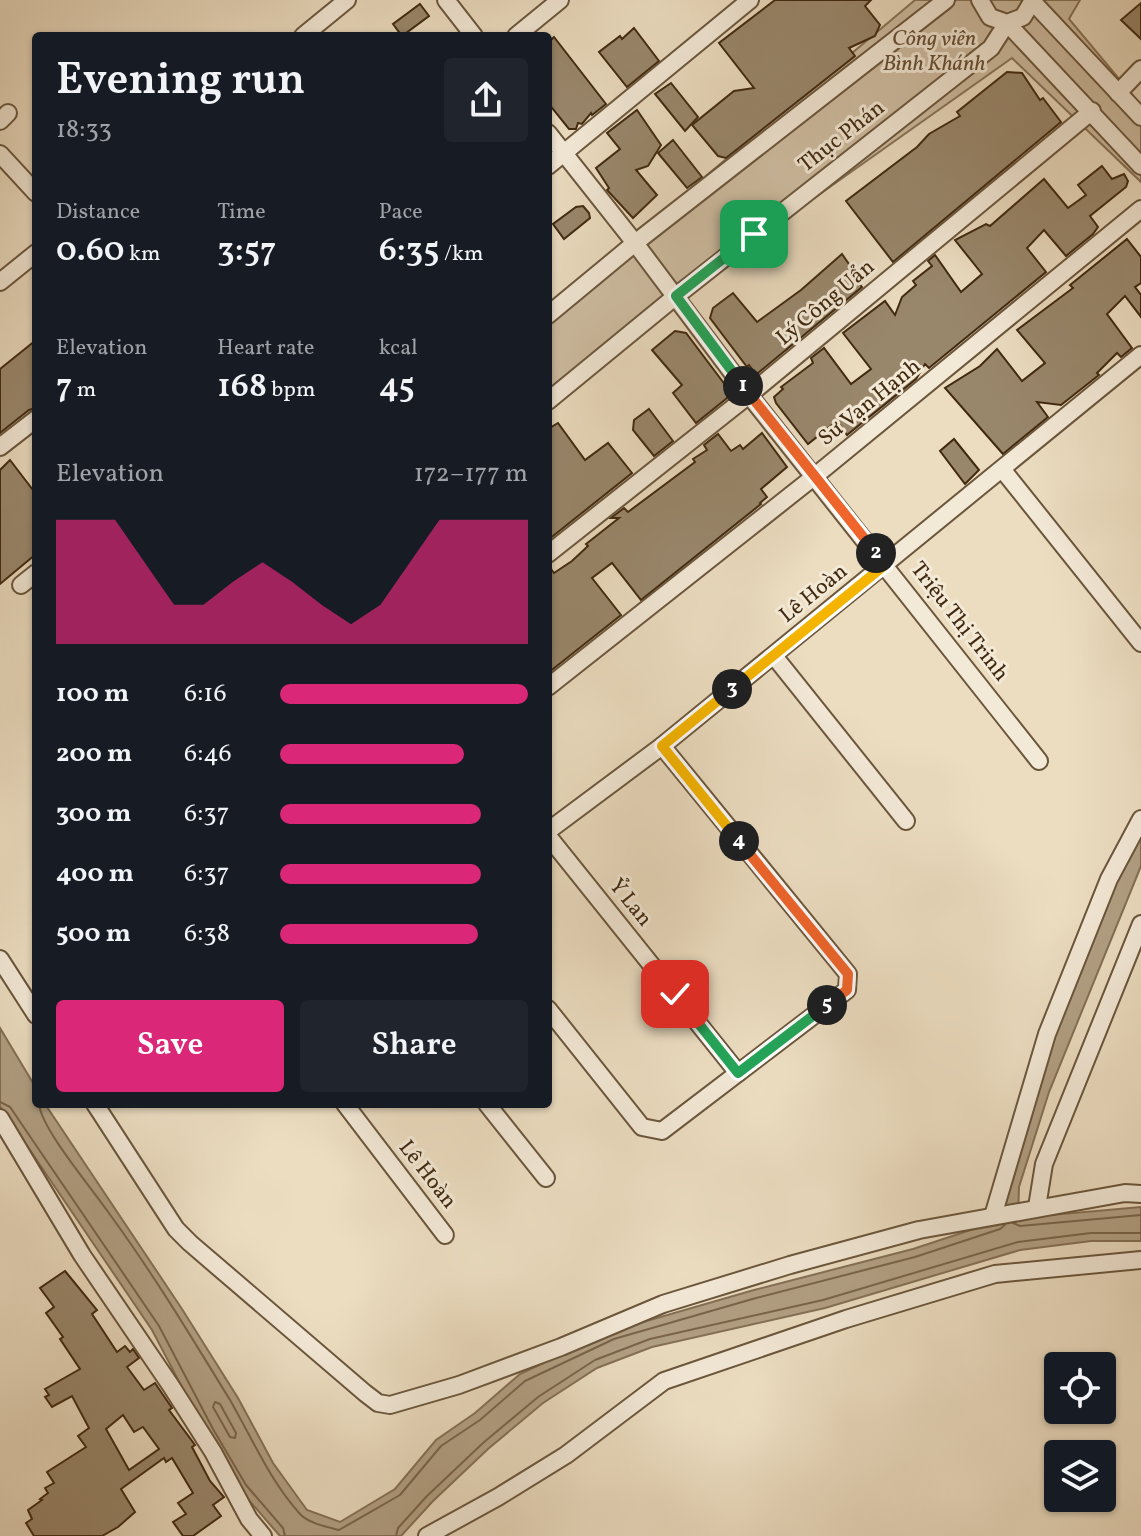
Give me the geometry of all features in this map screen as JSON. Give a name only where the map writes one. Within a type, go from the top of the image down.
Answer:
[{"type":"street","points":[[308,32],[347,0]]},
{"type":"street","points":[[446,0],[471,32]]},
{"type":"street","points":[[521,32],[560,0]]},
{"type":"street","points":[[552,163],[750,0]]},
{"type":"street","name":"Thục Phán","points":[[552,312],[946,0]]},
{"type":"street","points":[[980,0],[990,17],[1007,23],[1141,166]]},
{"type":"street","points":[[1033,1],[1141,117]]},
{"type":"street","name":"Thục Phán","points":[[552,398],[991,48],[1007,23],[1023,17],[1033,1]]},
{"type":"street","points":[[1118,93],[1141,69]]},
{"type":"street","name":"Lý Công Uẩn","points":[[552,551],[749,395],[1092,111]]},
{"type":"street","name":"Triệu Thị Trinh","points":[[552,138],[749,395],[886,564],[1039,761]]},
{"type":"street","points":[[0,154],[32,189]]},
{"type":"street","name":"Sư Vạn Hạnh","points":[[552,684],[815,476],[1141,209]]},
{"type":"street","points":[[0,282],[32,256]]},
{"type":"street","name":"Lê Hoàn","points":[[552,831],[774,656],[1141,355]]},
{"type":"street","points":[[0,447],[32,422]]},
{"type":"street","points":[[1002,469],[1141,643]]},
{"type":"street","points":[[21,585],[32,576]]},
{"type":"street","points":[[774,656],[906,821]]},
{"type":"street","points":[[552,1014],[642,1127],[662,1131],[847,990],[848,974],[662,746]]},
{"type":"street","points":[[995,1216],[1047,1034],[1109,879],[1141,819]]},
{"type":"street","name":"Ỷ Lan","points":[[552,839],[738,1073]]},
{"type":"street","points":[[1031,1208],[1044,1164],[1141,924]]},
{"type":"street","points":[[0,959],[32,1009]]},
{"type":"street","points":[[98,1108],[176,1229],[365,1393],[378,1403],[390,1405],[459,1385],[663,1304],[790,1265],[919,1230],[1031,1208],[1125,1193],[1141,1194]]},
{"type":"street","name":"Lê Hoàn","points":[[348,1108],[445,1235]]},
{"type":"street","points":[[490,1108],[546,1178]]},
{"type":"street","points":[[0,1118],[82,1255],[171,1386],[213,1452],[249,1519],[263,1536]]},
{"type":"street","points":[[427,1536],[566,1455],[664,1381],[846,1319],[995,1274],[1141,1260]]},
{"type":"green space","name":"Công viên Bình Khánh","points":[[915,0],[1080,0],[1069,19],[1141,105],[1141,182],[1012,58],[676,296],[552,398],[552,306]]},
{"type":"water","points":[[1141,828],[1141,866],[1049,1092],[1019,1187],[1018,1218],[1141,1207],[1141,1241],[1091,1241],[1020,1250],[825,1308],[652,1347],[597,1368],[543,1403],[488,1449],[401,1536],[280,1536],[240,1490],[152,1330],[0,1106],[0,1028],[32,1081],[32,1108],[48,1108],[182,1309],[238,1398],[273,1463],[307,1510],[340,1522],[395,1489],[436,1440],[475,1413],[520,1374],[612,1331],[913,1249],[998,1221],[1056,1030]]},
{"type":"building","points":[[775,0],[871,0],[865,6],[880,25],[875,36],[849,48],[855,56],[726,158],[718,156],[692,125],[734,91],[754,88],[719,43]]},
{"type":"building","points":[[1141,3],[1141,39],[1121,20]]},
{"type":"building","points":[[420,4],[429,16],[407,32],[399,32],[393,24]]},
{"type":"building","points":[[634,28],[659,61],[627,87],[599,52]]},
{"type":"building","points":[[554,37],[606,104],[591,113],[582,124],[578,123],[576,129],[569,129],[552,108]]},
{"type":"building","points":[[1007,72],[1022,73],[1040,100],[1043,98],[1061,122],[893,262],[846,201],[917,147],[929,134],[960,116],[957,112]]},
{"type":"building","points":[[671,83],[698,117],[685,131],[655,94]]},
{"type":"building","points":[[637,110],[661,145],[648,166],[636,170],[657,195],[633,218],[607,190],[609,188],[596,168],[620,149],[607,133]]},
{"type":"building","points":[[673,140],[702,177],[687,188],[658,153]]},
{"type":"building","points":[[1102,166],[1112,179],[1124,174],[1128,181],[1126,187],[1090,216],[1098,227],[1093,234],[1066,256],[1044,230],[1027,248],[1046,272],[929,368],[925,364],[916,379],[847,435],[837,421],[808,444],[774,397],[783,389],[781,387],[813,363],[811,358],[824,348],[851,384],[871,369],[843,333],[885,301],[895,315],[902,297],[916,285],[913,281],[932,266],[928,261],[935,255],[961,292],[982,274],[955,240],[986,224],[990,226],[1044,179],[1068,208],[1086,195],[1078,185]]},
{"type":"building","points":[[583,206],[590,218],[564,239],[553,224],[576,207]]},
{"type":"building","points":[[1127,239],[1141,257],[1141,283],[1135,287],[1141,295],[1141,317],[1125,296],[1107,314],[1132,348],[1121,357],[1117,353],[1097,373],[1099,375],[1061,405],[1037,402],[1048,417],[1003,454],[945,388],[980,366],[997,349],[1022,381],[1045,363],[1017,330],[1073,288],[1070,285]]},
{"type":"building","points":[[842,254],[853,270],[850,272],[862,287],[758,373],[749,365],[747,367],[710,318],[713,308],[733,293],[757,322],[801,290]]},
{"type":"building","points":[[675,331],[686,333],[732,394],[696,423],[673,393],[682,385],[652,350]]},
{"type":"building","points":[[32,343],[32,409],[0,433],[0,369]]},
{"type":"building","points":[[649,409],[673,441],[654,456],[633,430],[634,420]]},
{"type":"building","points":[[558,423],[585,460],[608,443],[632,473],[552,537],[552,427]]},
{"type":"building","points":[[762,433],[787,467],[761,489],[767,497],[761,504],[641,600],[612,563],[592,578],[621,615],[552,670],[552,570],[554,573],[572,561],[588,546],[586,544],[619,518],[611,518],[624,508],[628,512],[695,462],[693,459],[707,450],[704,445],[718,434],[731,451],[740,445],[743,449]]},
{"type":"building","points":[[954,439],[979,470],[965,484],[940,451]]},
{"type":"building","points":[[10,460],[32,489],[32,557],[0,584],[0,470]]},
{"type":"building","points":[[65,1271],[97,1310],[92,1314],[117,1352],[125,1346],[130,1352],[133,1349],[139,1358],[127,1367],[144,1390],[155,1383],[172,1408],[169,1410],[195,1445],[192,1447],[210,1481],[224,1497],[213,1505],[221,1516],[193,1536],[183,1536],[173,1522],[186,1514],[178,1503],[193,1493],[172,1458],[166,1462],[164,1458],[121,1489],[135,1512],[118,1527],[102,1536],[34,1536],[26,1523],[32,1519],[28,1510],[42,1500],[48,1493],[45,1488],[54,1483],[47,1472],[86,1447],[78,1436],[89,1428],[72,1396],[52,1407],[45,1397],[49,1395],[45,1389],[80,1369],[46,1313],[54,1307],[40,1288]],"holes":[[[123,1415],[134,1432],[143,1427],[159,1449],[129,1470],[106,1429]]]},
{"type":"route","points":[[675,994],[738,1073],[847,990],[848,974],[662,746],[886,564],[749,395],[676,296],[754,234]]}]
